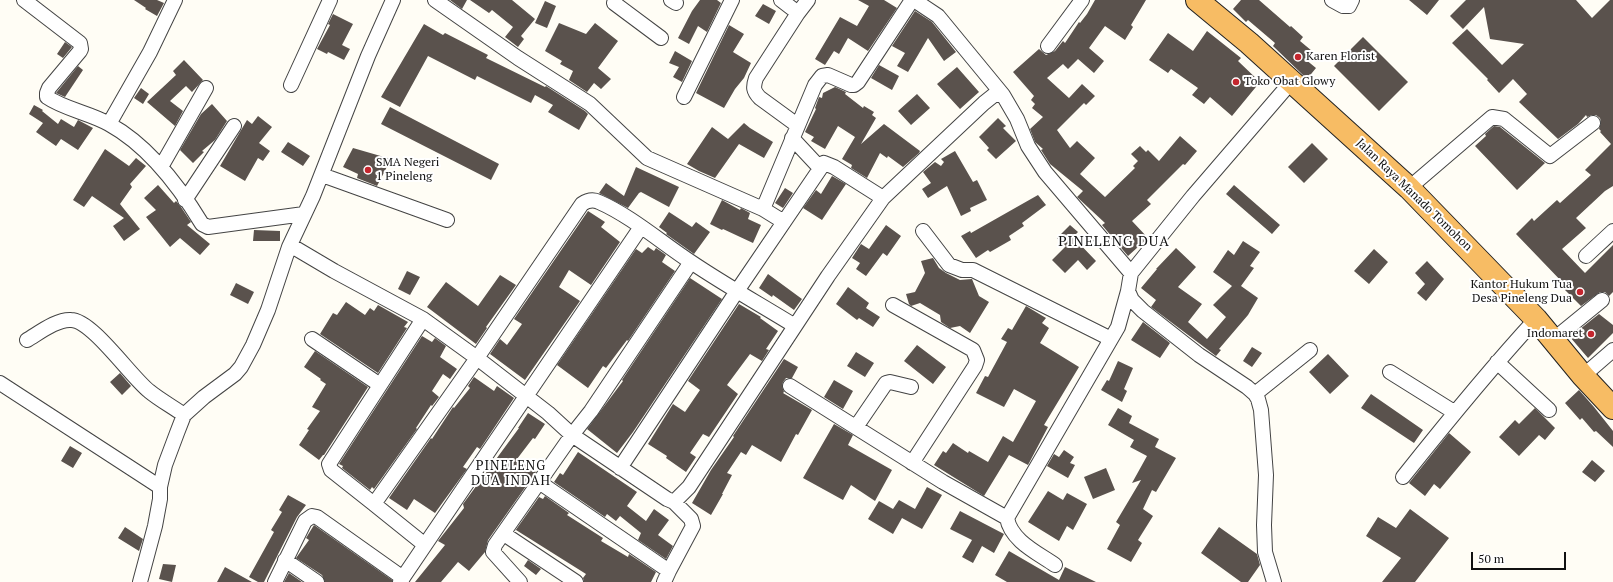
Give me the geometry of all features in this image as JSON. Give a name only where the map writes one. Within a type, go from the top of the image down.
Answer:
[{"type":"highway","name":"Jalan Raya Manado Tomohon","points":[[1197,0],[1292,81],[1409,188],[1536,319],[1583,376],[1613,408]]},
{"type":"street","points":[[24,0],[80,43],[80,51],[49,88],[47,97],[109,124],[129,138],[161,167],[202,224],[208,227],[304,214]]},
{"type":"street","points":[[109,124],[153,46],[175,0]]},
{"type":"street","points":[[291,85],[330,0]]},
{"type":"street","points":[[140,582],[155,526],[160,499],[160,487],[165,465],[184,415],[204,397],[231,378],[254,345],[268,310],[290,245],[322,175],[368,56],[393,0]]},
{"type":"street","points":[[434,0],[518,58],[590,104],[647,158],[763,209],[784,222]]},
{"type":"street","points":[[684,97],[732,0]]},
{"type":"street","points":[[781,0],[798,13]]},
{"type":"street","points":[[798,124],[760,98],[756,94],[754,86],[756,78],[808,0]]},
{"type":"street","points":[[763,209],[815,85],[822,76],[831,75],[851,85],[858,82],[913,0],[938,16],[1003,94],[1017,119],[1028,146],[1045,172],[1131,273]]},
{"type":"street","points":[[1048,46],[1082,0]]},
{"type":"street","points":[[1332,0],[1343,6],[1349,6],[1352,0]]},
{"type":"street","points":[[613,1],[661,38]]},
{"type":"street","points":[[1055,565],[1016,537],[1008,526],[1007,518],[1111,339],[1122,317],[1131,273],[1194,196],[1292,81]]},
{"type":"street","points":[[161,167],[206,88]]},
{"type":"street","points":[[674,502],[689,487],[828,276],[883,198],[984,102],[994,95],[1003,94]]},
{"type":"street","points":[[1409,188],[1492,117],[1504,119],[1550,156],[1593,123]]},
{"type":"street","points":[[185,200],[234,126]]},
{"type":"street","points":[[792,138],[820,168]]},
{"type":"street","points":[[620,468],[737,290],[820,168],[826,163],[883,198]]},
{"type":"street","points":[[322,175],[447,220]]},
{"type":"street","points":[[374,504],[477,358],[582,204],[592,199],[598,201],[641,227],[691,262],[795,326]]},
{"type":"street","points":[[275,582],[305,521],[312,516],[317,517],[401,580],[426,546],[641,227]]},
{"type":"street","points":[[923,232],[949,265],[962,270],[973,270],[1111,339]]},
{"type":"street","points":[[1586,256],[1613,232]]},
{"type":"street","points":[[290,245],[423,319],[477,358],[548,413],[572,435],[666,499],[674,502],[690,519],[693,526],[666,576],[539,482]]},
{"type":"street","points":[[520,582],[493,552],[495,545],[572,435],[591,411],[691,262]]},
{"type":"street","points":[[1128,291],[1136,305],[1151,318],[1199,355],[1255,394],[1261,410],[1266,475],[1264,524],[1265,552],[1274,582]]},
{"type":"street","points":[[1553,340],[1602,300]]},
{"type":"street","points":[[893,305],[973,350],[977,360],[975,366],[912,463]]},
{"type":"street","points":[[423,319],[329,464],[331,470],[426,546]]},
{"type":"street","points":[[1403,477],[1454,412],[1536,319]]},
{"type":"street","points":[[27,340],[53,324],[70,320],[81,322],[148,390],[184,415]]},
{"type":"street","points":[[312,339],[380,385]]},
{"type":"street","points":[[1255,394],[1310,350]]},
{"type":"street","points":[[1583,376],[1613,350]]},
{"type":"street","points":[[1497,362],[1549,410]]},
{"type":"street","points":[[1390,372],[1454,412]]},
{"type":"street","points":[[856,427],[886,383],[890,382],[911,387]]},
{"type":"street","points":[[0,383],[160,487]]},
{"type":"street","points":[[790,386],[912,463],[1007,518]]},
{"type":"street","points":[[504,534],[576,582]]},
{"type":"street","points":[[285,560],[317,582]]},
{"type":"building","points":[[134,0],[157,0],[164,3],[157,16]]},
{"type":"building","points":[[450,0],[467,0],[462,9]]},
{"type":"building","points":[[470,0],[512,0],[535,19],[521,36],[524,39],[518,47],[505,37],[513,27],[492,10],[489,13]]},
{"type":"building","points":[[700,0],[717,0],[721,3],[707,32],[698,26],[689,44],[678,38],[692,11]]},
{"type":"building","points":[[858,0],[884,0],[897,8],[868,51],[848,38],[839,54],[834,51],[825,65],[815,59],[840,17],[857,26],[869,6]]},
{"type":"building","points":[[1095,0],[1146,0],[1131,25],[1133,27],[1125,40],[1105,26],[1089,48],[1104,61],[1094,73],[1078,59],[1068,69],[1063,64],[1047,78],[1069,98],[1082,84],[1095,96],[1086,105],[1084,103],[1057,130],[1070,148],[1077,141],[1095,158],[1080,174],[1105,197],[1135,168],[1133,166],[1138,161],[1131,154],[1140,146],[1146,152],[1148,150],[1159,161],[1180,136],[1197,151],[1185,165],[1183,164],[1147,200],[1151,204],[1132,221],[1148,238],[1128,256],[1102,225],[1105,223],[1077,197],[1083,191],[1050,164],[1041,150],[1043,149],[1035,142],[1030,129],[1043,117],[1032,108],[1035,104],[1031,100],[1034,96],[1013,72],[1039,49],[1046,55],[1055,51],[1063,41],[1065,43],[1079,22],[1080,23],[1087,14]]},
{"type":"building","points":[[1241,0],[1259,0],[1303,37],[1300,41],[1312,51],[1305,59],[1316,68],[1307,79],[1273,46],[1275,43],[1248,20],[1246,22],[1233,9]]},
{"type":"building","points":[[1409,0],[1439,0],[1427,15]]},
{"type":"building","points":[[1466,0],[1576,0],[1592,18],[1610,0],[1613,0],[1613,186],[1605,191],[1576,218],[1586,228],[1562,249],[1585,273],[1613,245],[1613,292],[1609,296],[1605,292],[1600,292],[1581,306],[1563,288],[1565,285],[1516,234],[1532,218],[1534,221],[1557,200],[1560,203],[1591,175],[1585,170],[1611,144],[1600,132],[1600,118],[1596,115],[1587,117],[1586,115],[1578,124],[1558,139],[1519,102],[1527,94],[1513,79],[1499,93],[1487,80],[1488,79],[1452,43],[1467,29],[1502,65],[1524,44],[1490,39],[1484,7],[1463,29],[1450,16]]},
{"type":"building","points":[[545,1],[556,6],[547,28],[535,23]]},
{"type":"building","points":[[763,4],[776,11],[769,24],[755,16]]},
{"type":"building","points":[[915,11],[932,22],[956,52],[944,61],[928,38],[908,72],[897,66],[905,53],[892,46]]},
{"type":"building","points":[[333,14],[353,24],[342,45],[350,49],[344,60],[328,52],[327,54],[317,49],[330,25],[328,24]]},
{"type":"building","points":[[559,23],[586,34],[595,23],[618,41],[598,68],[611,79],[601,89],[594,83],[587,92],[569,80],[573,71],[560,64],[562,61],[545,51]]},
{"type":"building","points":[[424,24],[443,35],[445,33],[488,55],[486,58],[545,87],[546,86],[585,111],[588,114],[579,130],[548,112],[553,105],[535,95],[531,103],[477,76],[475,80],[428,56],[400,107],[381,97]]},
{"type":"building","points":[[729,25],[744,34],[733,52],[751,63],[744,78],[735,89],[724,108],[696,93]]},
{"type":"building","points":[[1207,31],[1241,58],[1238,61],[1260,82],[1232,116],[1210,97],[1204,104],[1192,95],[1198,88],[1171,69],[1168,73],[1149,60],[1168,33],[1193,51]]},
{"type":"building","points":[[1363,37],[1408,82],[1379,111],[1334,66]]},
{"type":"building","points":[[65,42],[72,47],[63,58],[57,54]]},
{"type":"building","points":[[675,51],[692,61],[682,82],[673,77],[679,67],[669,63]]},
{"type":"building","points":[[184,60],[203,80],[192,92],[186,86],[170,101],[183,111],[175,126],[147,102],[176,75],[173,71]]},
{"type":"building","points":[[879,65],[899,76],[892,90],[871,78]]},
{"type":"building","points":[[78,66],[83,70],[65,97],[56,93]]},
{"type":"building","points":[[957,67],[979,92],[960,109],[937,84]]},
{"type":"building","points":[[835,87],[846,92],[845,94],[863,108],[864,106],[874,112],[872,115],[876,118],[861,144],[884,124],[920,151],[919,153],[903,167],[888,156],[887,158],[880,153],[867,178],[851,168],[852,165],[842,159],[855,137],[838,126],[825,149],[811,141],[814,137],[805,132],[816,109],[815,108],[819,97],[822,98],[823,93]]},
{"type":"building","points":[[141,88],[149,94],[143,104],[134,98]]},
{"type":"building","points":[[917,94],[930,108],[911,125],[898,111]]},
{"type":"building","points":[[212,104],[227,121],[215,140],[202,151],[204,152],[193,163],[180,150],[201,114]]},
{"type":"building","points":[[34,105],[43,110],[42,111],[58,124],[61,119],[74,127],[78,120],[93,128],[78,150],[61,139],[56,146],[36,132],[43,123],[29,114]]},
{"type":"building","points":[[390,107],[499,164],[491,180],[381,124]]},
{"type":"building","points":[[258,116],[272,127],[259,143],[270,151],[263,161],[258,158],[245,181],[220,166],[247,120],[252,124]]},
{"type":"building","points":[[998,118],[1006,126],[1003,128],[1016,141],[996,159],[987,150],[989,148],[979,137]]},
{"type":"building","points":[[744,123],[773,142],[764,158],[739,144],[715,178],[687,164],[712,127],[728,139]]},
{"type":"building","points":[[1494,126],[1500,127],[1545,163],[1517,190],[1475,146]]},
{"type":"building","points":[[288,142],[310,156],[303,166],[281,152]]},
{"type":"building","points":[[1312,143],[1328,159],[1304,183],[1288,167]]},
{"type":"building","name":"SMA Negeri 1 Pineleng","points":[[353,148],[391,159],[377,186],[357,178],[358,174],[343,167]]},
{"type":"building","points":[[105,149],[129,166],[136,158],[146,166],[130,184],[132,187],[120,204],[140,229],[124,241],[113,226],[124,218],[92,196],[84,207],[73,200]]},
{"type":"building","points":[[955,151],[973,182],[977,180],[987,200],[970,208],[971,211],[961,216],[947,186],[928,198],[922,189],[931,183],[923,172],[935,162],[941,166],[944,162],[941,159]]},
{"type":"building","points":[[636,167],[679,187],[669,207],[641,192],[628,208],[599,193],[606,183],[624,196]]},
{"type":"building","points":[[832,176],[846,184],[822,220],[803,208],[816,190],[821,194]]},
{"type":"building","points":[[158,185],[174,203],[176,201],[181,207],[191,222],[187,225],[210,244],[200,255],[180,238],[170,247],[146,217],[156,210],[144,198]]},
{"type":"building","points":[[1234,185],[1280,225],[1272,234],[1226,194]]},
{"type":"building","points":[[785,188],[793,193],[783,208],[775,203]]},
{"type":"building","points":[[1038,195],[1046,205],[1022,223],[1024,226],[1009,236],[1011,240],[990,252],[988,250],[976,258],[961,236],[970,231],[971,233]]},
{"type":"building","points":[[722,200],[740,210],[741,208],[750,213],[748,219],[761,225],[753,243],[710,224]]},
{"type":"building","points":[[588,211],[605,222],[601,227],[620,242],[591,285],[569,270],[559,287],[580,301],[525,380],[490,354],[500,339],[507,345],[522,324],[514,319]]},
{"type":"building","points":[[669,212],[692,227],[696,222],[710,232],[694,254],[666,234],[667,233],[659,227]]},
{"type":"building","points":[[886,225],[901,236],[887,256],[883,253],[866,276],[856,269],[860,263],[852,258],[861,244],[869,249]]},
{"type":"building","points":[[1070,225],[1078,232],[1073,237],[1096,261],[1087,270],[1078,260],[1065,273],[1052,260],[1066,246],[1057,238]]},
{"type":"building","points":[[254,230],[280,231],[280,241],[253,241]]},
{"type":"building","points":[[1243,241],[1260,252],[1250,266],[1254,268],[1241,286],[1258,298],[1248,315],[1219,349],[1221,350],[1216,356],[1151,307],[1156,300],[1141,288],[1156,269],[1176,248],[1196,267],[1178,287],[1202,304],[1188,322],[1207,339],[1226,317],[1213,305],[1232,286],[1213,272],[1228,250],[1234,255]]},
{"type":"building","points":[[648,247],[654,251],[656,248],[666,255],[662,262],[675,271],[628,341],[627,340],[606,368],[603,366],[588,388],[557,365],[636,249],[642,253]]},
{"type":"building","points":[[1374,249],[1388,262],[1369,284],[1354,271]]},
{"type":"building","points":[[933,258],[939,268],[946,273],[960,280],[972,279],[979,296],[989,302],[970,333],[960,326],[950,328],[941,322],[940,315],[920,303],[911,306],[909,304],[906,294],[915,292],[925,273],[921,261]]},
{"type":"building","points":[[1427,261],[1444,279],[1426,301],[1417,293],[1425,284],[1415,273]]},
{"type":"building","points":[[407,271],[420,277],[410,295],[398,289]]},
{"type":"building","points":[[768,274],[802,299],[794,310],[773,295],[772,297],[759,288]]},
{"type":"building","points":[[500,275],[516,285],[486,327],[487,328],[476,344],[427,307],[446,282],[478,306]]},
{"type":"building","points":[[690,278],[722,299],[633,432],[617,453],[587,429],[623,381],[622,380]]},
{"type":"building","points":[[236,283],[254,292],[248,304],[230,295]]},
{"type":"building","points":[[848,287],[869,303],[866,308],[880,317],[873,327],[859,318],[857,320],[836,304]]},
{"type":"building","points":[[346,302],[365,315],[370,308],[374,311],[378,305],[408,322],[404,327],[407,328],[378,373],[320,334],[333,313],[337,315]]},
{"type":"building","points":[[739,304],[761,317],[760,318],[778,331],[766,349],[769,350],[762,361],[750,354],[727,385],[738,394],[709,437],[703,434],[690,453],[696,457],[686,472],[666,458],[667,456],[648,444],[673,404],[685,412],[700,390],[688,381]]},
{"type":"building","points":[[1026,306],[1046,318],[1042,323],[1049,328],[1040,343],[1079,367],[1044,425],[1048,427],[1028,465],[1009,455],[984,496],[934,465],[943,451],[946,453],[953,443],[968,453],[969,451],[988,462],[1003,436],[1013,442],[1036,401],[1014,389],[1004,407],[976,393],[985,376],[988,377],[1007,342],[1001,339],[1008,328],[1012,330]]},
{"type":"building","name":"Indomaret","points":[[1599,314],[1613,325],[1613,333],[1588,358],[1570,337]]},
{"type":"building","points":[[1143,322],[1170,343],[1160,358],[1131,340]]},
{"type":"building","points":[[422,336],[432,342],[435,338],[446,346],[440,357],[457,369],[450,379],[443,374],[432,391],[439,397],[432,406],[431,405],[416,428],[417,429],[374,489],[372,487],[370,490],[339,464]]},
{"type":"building","points":[[917,345],[946,367],[933,384],[904,361]]},
{"type":"building","points":[[1252,347],[1262,353],[1252,367],[1243,361]]},
{"type":"building","points":[[315,351],[368,387],[324,455],[319,460],[299,445],[309,430],[307,429],[320,411],[312,407],[326,384],[304,367]]},
{"type":"building","points":[[856,352],[874,363],[865,377],[847,366]]},
{"type":"building","points":[[1328,354],[1349,376],[1330,394],[1309,372]]},
{"type":"building","points":[[784,359],[798,367],[792,378],[786,378],[783,382],[783,393],[812,410],[798,435],[796,434],[781,462],[752,445],[746,455],[741,452],[727,473],[732,475],[711,515],[692,503],[711,470]]},
{"type":"building","points":[[1118,361],[1133,368],[1124,389],[1127,391],[1122,402],[1101,390],[1107,380],[1109,381]]},
{"type":"building","points":[[120,373],[131,386],[122,395],[110,382]]},
{"type":"building","points":[[474,377],[494,391],[497,386],[514,398],[480,449],[477,447],[463,467],[467,469],[435,513],[414,499],[407,510],[389,498],[431,438],[432,439],[453,407],[454,408],[470,388],[468,386]]},
{"type":"building","points":[[834,380],[853,391],[843,409],[824,397]]},
{"type":"building","points":[[1579,390],[1613,431],[1613,447],[1596,431],[1594,432],[1582,418],[1580,420],[1565,403]]},
{"type":"building","points":[[1371,394],[1423,430],[1414,443],[1361,408]]},
{"type":"building","points":[[1118,408],[1132,416],[1129,423],[1159,439],[1155,447],[1176,458],[1156,492],[1152,490],[1143,509],[1153,516],[1138,540],[1142,543],[1131,562],[1107,549],[1120,525],[1116,522],[1141,480],[1132,483],[1147,456],[1130,447],[1134,440],[1108,425]]},
{"type":"building","points":[[1535,408],[1555,428],[1545,440],[1539,435],[1519,456],[1499,437],[1515,420],[1519,424]]},
{"type":"building","points":[[528,413],[545,424],[535,439],[533,438],[517,459],[536,472],[488,540],[485,552],[469,571],[458,562],[441,582],[415,582],[445,545],[438,541],[464,508],[463,504],[519,428]]},
{"type":"building","points":[[834,424],[853,435],[848,445],[892,470],[875,501],[851,485],[843,500],[803,478]]},
{"type":"building","points":[[1449,433],[1471,452],[1440,489],[1434,484],[1425,496],[1409,483]]},
{"type":"building","points":[[70,446],[82,453],[73,468],[61,461]]},
{"type":"building","points":[[1064,450],[1074,457],[1070,463],[1075,465],[1068,478],[1047,466],[1054,454],[1059,457]]},
{"type":"building","points":[[578,452],[637,492],[627,506],[646,521],[654,509],[669,520],[658,535],[673,546],[666,559],[638,540],[641,533],[620,516],[616,521],[607,514],[605,517],[554,482],[560,473],[563,475]]},
{"type":"building","points":[[1592,460],[1605,471],[1595,482],[1582,472]]},
{"type":"building","points":[[1106,468],[1115,490],[1093,499],[1084,477]]},
{"type":"building","points":[[927,487],[942,495],[922,529],[902,518],[893,534],[868,519],[879,501],[893,509],[899,500],[915,509]]},
{"type":"building","points":[[1048,491],[1063,500],[1067,493],[1087,504],[1073,530],[1067,526],[1059,541],[1028,522]]},
{"type":"building","points":[[288,495],[306,505],[297,517],[264,582],[258,582],[249,577],[274,532],[271,530],[282,512],[279,510]]},
{"type":"building","points":[[545,496],[569,513],[567,515],[603,538],[601,541],[628,557],[629,554],[656,572],[651,582],[584,582],[583,578],[586,574],[516,530],[515,531],[539,497],[543,499]]},
{"type":"building","points":[[1410,509],[1449,538],[1415,582],[1382,582],[1401,558],[1366,536],[1378,517],[1396,528]]},
{"type":"building","points":[[960,511],[1004,534],[994,553],[982,546],[973,563],[962,557],[972,540],[950,529]]},
{"type":"building","points":[[314,525],[392,580],[392,582],[325,582],[322,575],[296,558],[309,540],[306,538]]},
{"type":"building","points":[[125,527],[143,539],[139,551],[118,538]]},
{"type":"building","points":[[1219,527],[1257,554],[1260,565],[1248,582],[1241,582],[1201,553]]},
{"type":"building","points":[[1009,551],[1059,580],[1065,567],[1096,582],[1007,582],[995,575]]},
{"type":"building","points":[[528,560],[541,569],[536,575],[524,566]]},
{"type":"building","points":[[163,564],[176,565],[172,582],[159,579]]},
{"type":"building","points":[[225,567],[252,582],[217,582]]},
{"type":"building","points":[[289,573],[302,582],[284,582]]},
{"type":"place","name":"Karen Florist","points":[[1298,57]]},
{"type":"place","name":"Toko Obat Glowy","points":[[1236,82]]},
{"type":"place","name":"SMA Negeri 1 Pineleng","points":[[368,170]]},
{"type":"place","name":"Kantor Hukum Tua Desa Pineleng Dua","points":[[1580,292]]},
{"type":"place","name":"Indomaret","points":[[1591,334]]},
{"type":"district","name":"PINELENG DUA","points":[[1114,242]]},
{"type":"district","name":"PINELENG DUA INDAH","points":[[511,474]]}]
